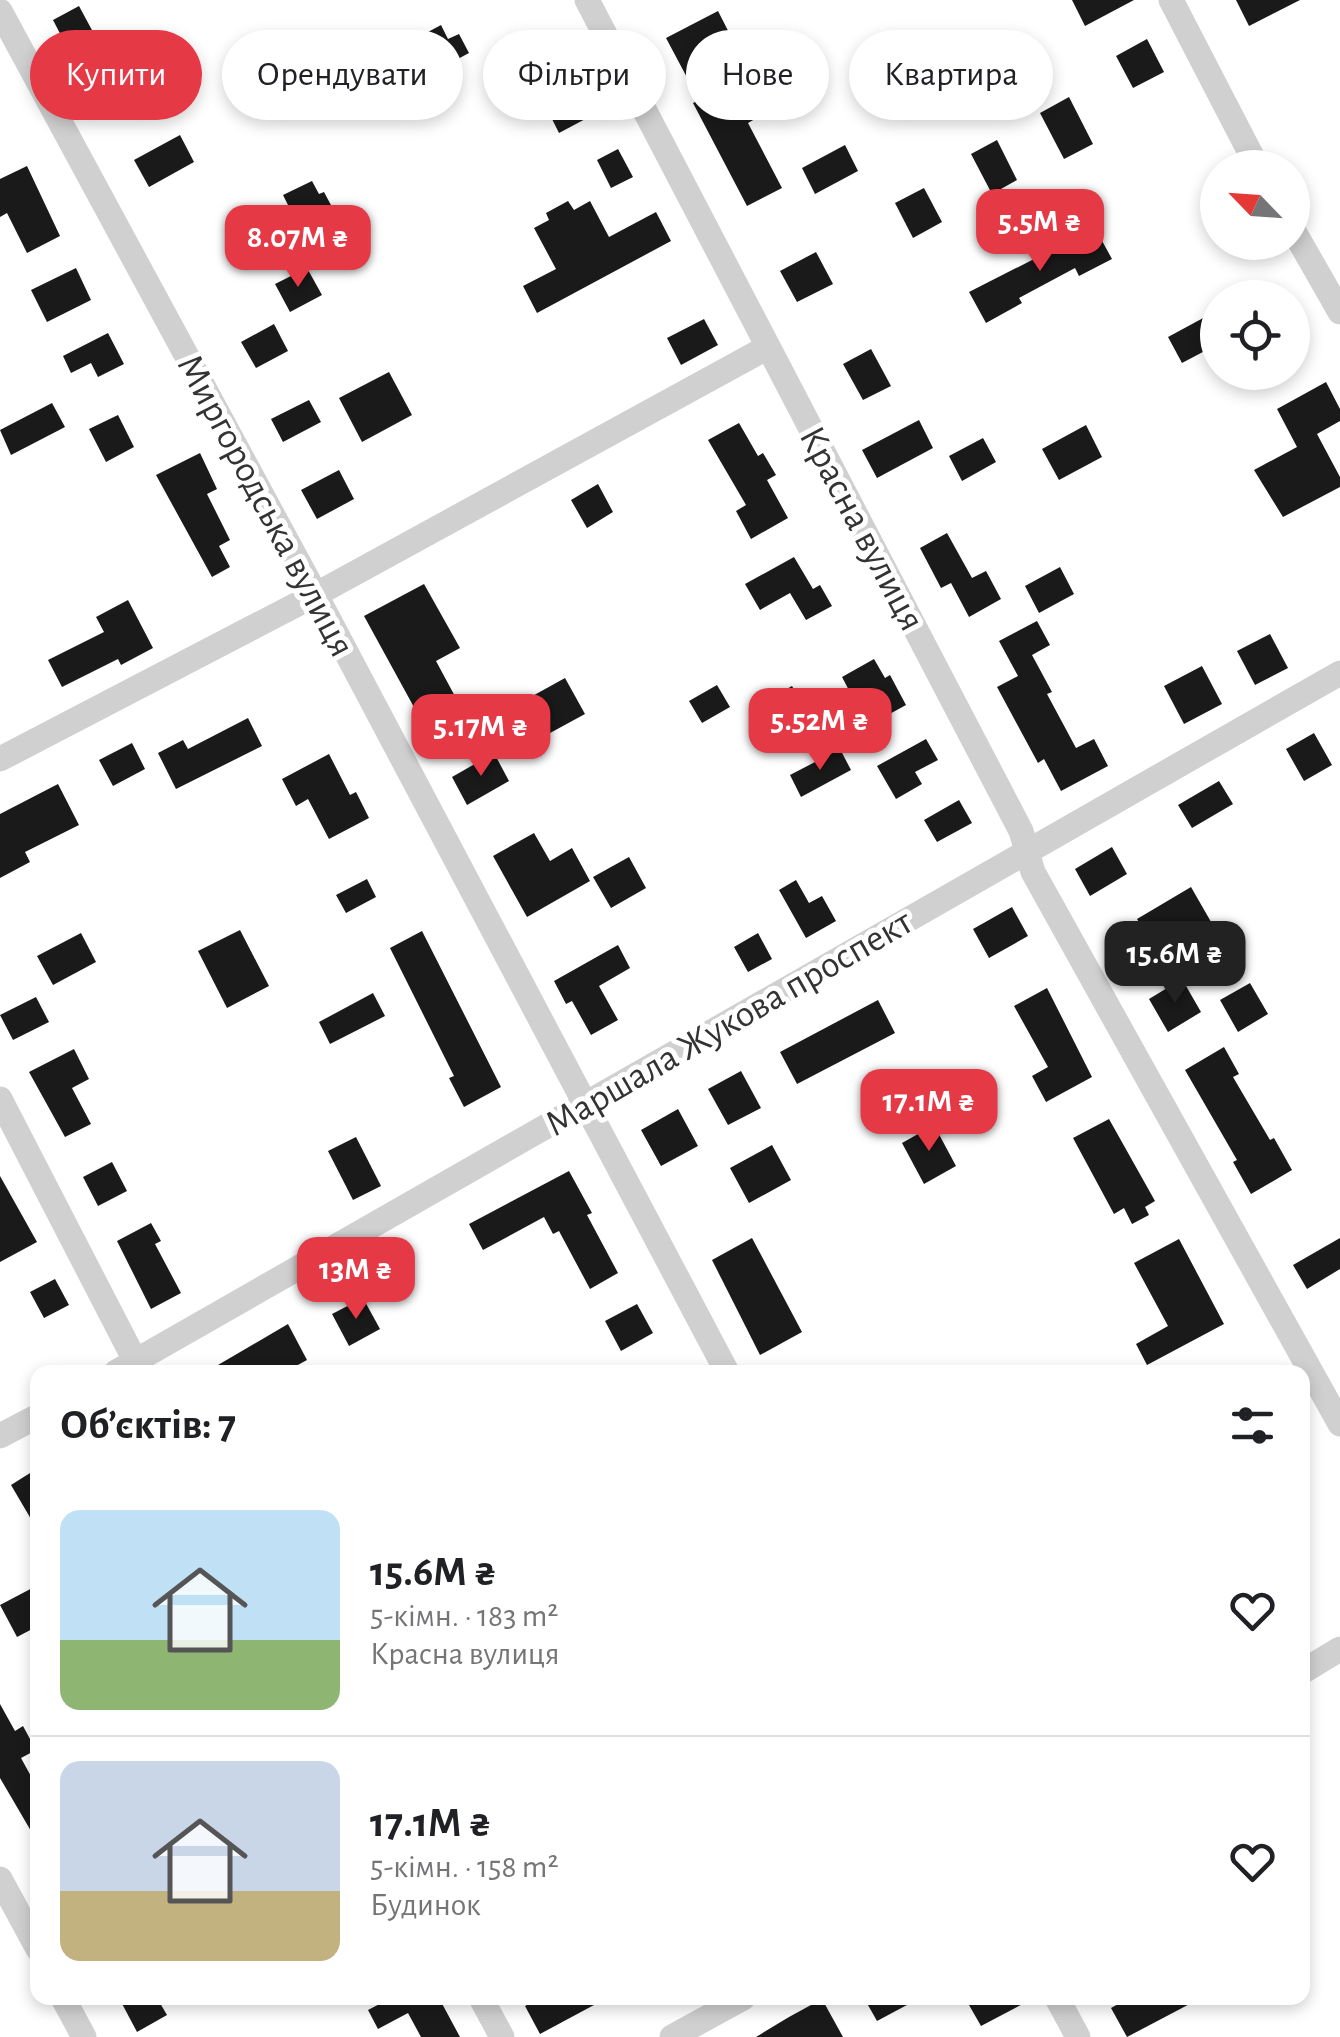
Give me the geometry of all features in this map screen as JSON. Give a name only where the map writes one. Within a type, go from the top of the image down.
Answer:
[{"type":"street","name":"Красна вулиця","points":[[587,0],[1022,832],[1033,872],[1307,1365]]},
{"type":"street","points":[[1171,0],[1249,150]]},
{"type":"street","name":"Миргородська вулиця","points":[[0,11],[723,1365]]},
{"type":"street","points":[[1310,260],[1340,312]]},
{"type":"street","points":[[0,759],[315,595],[768,347]]},
{"type":"street","name":"Маршала Жукова проспект","points":[[138,1365],[586,1103],[1340,673]]},
{"type":"street","points":[[0,1099],[129,1365]]},
{"type":"street","name":"Красна вулиця","points":[[1310,1370],[1340,1424]]},
{"type":"street","points":[[0,1436],[30,1420]]},
{"type":"street","points":[[1310,1667],[1340,1649]]},
{"type":"street","points":[[0,1879],[30,1934]]},
{"type":"street","points":[[67,2005],[84,2037]]},
{"type":"street","points":[[485,2005],[502,2037]]},
{"type":"street","points":[[672,2037],[729,2005]]},
{"type":"street","points":[[1061,2005],[1078,2037]]},
{"type":"building","points":[[1072,0],[1134,0],[1085,26]]},
{"type":"building","points":[[1236,0],[1300,0],[1249,26]]},
{"type":"building","points":[[79,6],[92,30],[58,30],[53,20]]},
{"type":"building","points":[[718,11],[728,30],[686,30],[686,76],[666,38]]},
{"type":"building","points":[[1147,39],[1164,72],[1133,88],[1116,56]]},
{"type":"building","points":[[1069,97],[1093,144],[1064,159],[1044,120],[1053,120],[1053,106]]},
{"type":"building","points":[[552,120],[583,120],[559,133]]},
{"type":"building","points":[[702,120],[753,120],[748,123],[782,188],[747,206]]},
{"type":"building","points":[[180,135],[194,162],[149,187],[134,160]]},
{"type":"building","points":[[997,140],[1017,180],[992,194],[971,154]]},
{"type":"building","points":[[845,145],[858,171],[815,194],[802,168]]},
{"type":"building","points":[[618,149],[633,177],[611,188],[597,160]]},
{"type":"building","points":[[27,166],[60,236],[27,253],[7,213],[0,217],[0,179]]},
{"type":"building","points":[[312,181],[332,207],[285,232],[277,216],[290,209],[283,195]]},
{"type":"building","points":[[924,188],[942,222],[913,238],[895,203]]},
{"type":"building","points":[[568,201],[574,210],[590,201],[609,237],[656,212],[671,241],[537,313],[523,286],[556,269],[534,228],[549,220],[546,213]]},
{"type":"building","points":[[1095,228],[1112,259],[1079,276],[1075,268],[1019,298],[1022,303],[986,323],[969,292]]},
{"type":"building","points":[[816,252],[833,284],[797,302],[780,271]]},
{"type":"building","points":[[76,268],[91,300],[47,322],[31,290]]},
{"type":"building","points":[[307,268],[322,295],[290,312],[275,284]]},
{"type":"building","points":[[704,319],[718,345],[681,365],[667,338]]},
{"type":"building","points":[[1200,320],[1200,354],[1182,363],[1168,337]]},
{"type":"building","points":[[274,324],[288,351],[256,368],[241,342]]},
{"type":"building","points":[[108,333],[124,364],[98,377],[91,363],[71,373],[63,356]]},
{"type":"building","points":[[871,349],[891,386],[863,400],[843,364]]},
{"type":"building","points":[[389,372],[412,415],[362,442],[339,398]]},
{"type":"building","points":[[1326,382],[1340,409],[1340,421],[1317,434],[1340,477],[1340,487],[1283,517],[1254,470],[1297,447],[1277,409]]},
{"type":"building","points":[[309,400],[321,422],[283,442],[271,419]]},
{"type":"building","points":[[52,403],[65,427],[11,455],[0,430]]},
{"type":"building","points":[[118,415],[134,447],[106,462],[89,429]]},
{"type":"building","points":[[919,420],[933,448],[877,478],[862,450]]},
{"type":"building","points":[[739,423],[758,456],[763,453],[776,475],[767,480],[788,518],[751,539],[736,511],[746,505],[708,440]]},
{"type":"building","points":[[1086,425],[1102,457],[1059,480],[1042,449]]},
{"type":"building","points":[[983,438],[996,462],[962,481],[949,456]]},
{"type":"building","points":[[200,453],[217,489],[207,494],[230,540],[219,546],[230,567],[212,577],[156,475]]},
{"type":"building","points":[[339,470],[354,499],[317,519],[301,490]]},
{"type":"building","points":[[598,484],[613,512],[587,528],[571,500]]},
{"type":"building","points":[[947,533],[972,578],[986,571],[1001,599],[969,617],[951,583],[941,588],[920,548]]},
{"type":"building","points":[[794,557],[813,589],[820,585],[832,606],[806,620],[790,593],[760,610],[745,584]]},
{"type":"building","points":[[1060,567],[1074,594],[1039,613],[1025,586]]},
{"type":"building","points":[[424,584],[460,648],[436,661],[457,700],[421,720],[364,616]]},
{"type":"building","points":[[128,600],[153,648],[121,665],[118,659],[62,687],[48,660],[104,632],[96,617]]},
{"type":"building","points":[[1037,621],[1050,645],[1032,655],[1052,692],[1047,694],[1076,748],[1094,739],[1108,766],[1061,791],[1044,759],[1038,763],[997,687],[1018,676],[999,641]]},
{"type":"building","points":[[1270,634],[1288,668],[1255,685],[1237,651]]},
{"type":"building","points":[[874,659],[885,678],[890,675],[906,705],[864,728],[842,677]]},
{"type":"building","points":[[1202,666],[1222,704],[1184,724],[1164,686]]},
{"type":"building","points":[[565,678],[585,714],[528,745],[509,709]]},
{"type":"building","points":[[717,685],[730,707],[702,723],[689,701]]},
{"type":"building","points":[[792,686],[807,712],[781,727],[776,717],[762,725],[754,708]]},
{"type":"building","points":[[248,718],[262,746],[176,789],[158,753],[183,740],[188,749]]},
{"type":"building","points":[[1314,733],[1332,765],[1304,781],[1286,749]]},
{"type":"building","points":[[926,739],[938,760],[915,772],[922,784],[896,799],[877,766]]},
{"type":"building","points":[[132,743],[145,769],[113,786],[99,760]]},
{"type":"building","points":[[840,749],[851,770],[801,797],[790,775]]},
{"type":"building","points":[[494,753],[509,781],[467,805],[452,777]]},
{"type":"building","points":[[329,754],[350,795],[356,792],[369,818],[329,839],[308,799],[296,806],[282,779]]},
{"type":"building","points":[[1219,781],[1233,804],[1192,828],[1178,805]]},
{"type":"building","points":[[58,784],[79,825],[25,852],[30,862],[0,878],[0,814]]},
{"type":"building","points":[[959,800],[972,823],[937,842],[924,820]]},
{"type":"building","points":[[534,833],[550,861],[572,848],[590,881],[527,917],[493,856]]},
{"type":"building","points":[[1112,847],[1127,874],[1090,896],[1075,869]]},
{"type":"building","points":[[629,857],[646,888],[611,908],[593,877]]},
{"type":"building","points":[[367,879],[376,897],[346,913],[336,895]]},
{"type":"building","points":[[796,880],[809,903],[822,896],[836,921],[806,938],[779,890]]},
{"type":"building","points":[[1191,887],[1222,941],[1168,972],[1137,919]]},
{"type":"building","points":[[1012,907],[1028,936],[989,958],[973,929]]},
{"type":"building","points":[[240,930],[269,986],[227,1008],[198,951]]},
{"type":"building","points":[[422,931],[501,1087],[464,1107],[449,1078],[454,1076],[390,948]]},
{"type":"building","points":[[81,933],[96,962],[53,985],[37,956]]},
{"type":"building","points":[[758,933],[772,959],[748,972],[734,947]]},
{"type":"building","points":[[618,945],[630,968],[599,986],[618,1020],[591,1035],[572,1001],[566,1004],[554,981]]},
{"type":"building","points":[[1182,979],[1201,1012],[1168,1032],[1149,999]]},
{"type":"building","points":[[1250,983],[1268,1014],[1238,1032],[1220,1000]]},
{"type":"building","points":[[1047,988],[1092,1077],[1046,1102],[1032,1076],[1048,1067],[1014,1006]]},
{"type":"building","points":[[373,993],[385,1016],[330,1044],[319,1022]]},
{"type":"building","points":[[36,997],[49,1022],[13,1040],[0,1015]]},
{"type":"building","points":[[878,1000],[895,1033],[797,1084],[780,1052]]},
{"type":"building","points":[[1224,1047],[1239,1074],[1233,1077],[1292,1170],[1251,1194],[1233,1162],[1237,1160],[1185,1070]]},
{"type":"building","points":[[74,1049],[89,1079],[72,1088],[91,1124],[65,1137],[29,1072]]},
{"type":"building","points":[[741,1071],[761,1108],[728,1125],[708,1089]]},
{"type":"building","points":[[678,1109],[698,1146],[661,1166],[641,1130]]},
{"type":"building","points":[[1109,1119],[1155,1201],[1145,1207],[1149,1215],[1132,1224],[1124,1208],[1114,1214],[1073,1138]]},
{"type":"building","points":[[934,1125],[956,1166],[924,1184],[902,1143]]},
{"type":"building","points":[[356,1137],[381,1186],[353,1200],[328,1151]]},
{"type":"building","points":[[772,1145],[791,1180],[749,1203],[730,1168]]},
{"type":"building","points":[[112,1162],[127,1191],[98,1206],[83,1177]]},
{"type":"building","points":[[569,1171],[618,1273],[590,1289],[559,1231],[553,1234],[544,1217],[483,1250],[469,1224]]},
{"type":"building","points":[[0,1176],[37,1242],[0,1262]]},
{"type":"building","points":[[151,1223],[161,1241],[155,1244],[181,1293],[151,1309],[117,1241]]},
{"type":"building","points":[[752,1238],[802,1332],[760,1355],[712,1260]]},
{"type":"building","points":[[1340,1238],[1340,1269],[1307,1289],[1293,1265]]},
{"type":"building","points":[[1179,1239],[1224,1324],[1147,1365],[1136,1344],[1168,1326],[1134,1263]]},
{"type":"building","points":[[55,1279],[69,1305],[44,1318],[30,1292]]},
{"type":"building","points":[[363,1298],[380,1329],[349,1346],[332,1314]]},
{"type":"building","points":[[637,1304],[653,1333],[621,1351],[605,1321]]},
{"type":"building","points":[[288,1324],[307,1360],[298,1365],[218,1365]]},
{"type":"building","points":[[30,1473],[30,1517],[11,1485]]},
{"type":"building","points":[[30,1589],[30,1630],[17,1637],[0,1605]]},
{"type":"building","points":[[0,1704],[15,1731],[23,1726],[30,1739],[30,1753],[21,1758],[30,1774],[30,1829],[0,1778]]},
{"type":"building","points":[[123,2005],[161,2005],[167,2015],[137,2032]]},
{"type":"building","points":[[378,2005],[443,2005],[460,2037],[421,2037],[408,2013],[378,2029],[368,2010]]},
{"type":"building","points":[[527,2005],[594,2005],[540,2034]]},
{"type":"building","points":[[811,2005],[825,2005],[843,2037],[756,2037]]},
{"type":"building","points":[[868,2005],[907,2005],[877,2021]]},
{"type":"building","points":[[969,2005],[1021,2005],[981,2026]]},
{"type":"building","points":[[1116,2005],[1188,2005],[1127,2037],[1111,2008]]}]
